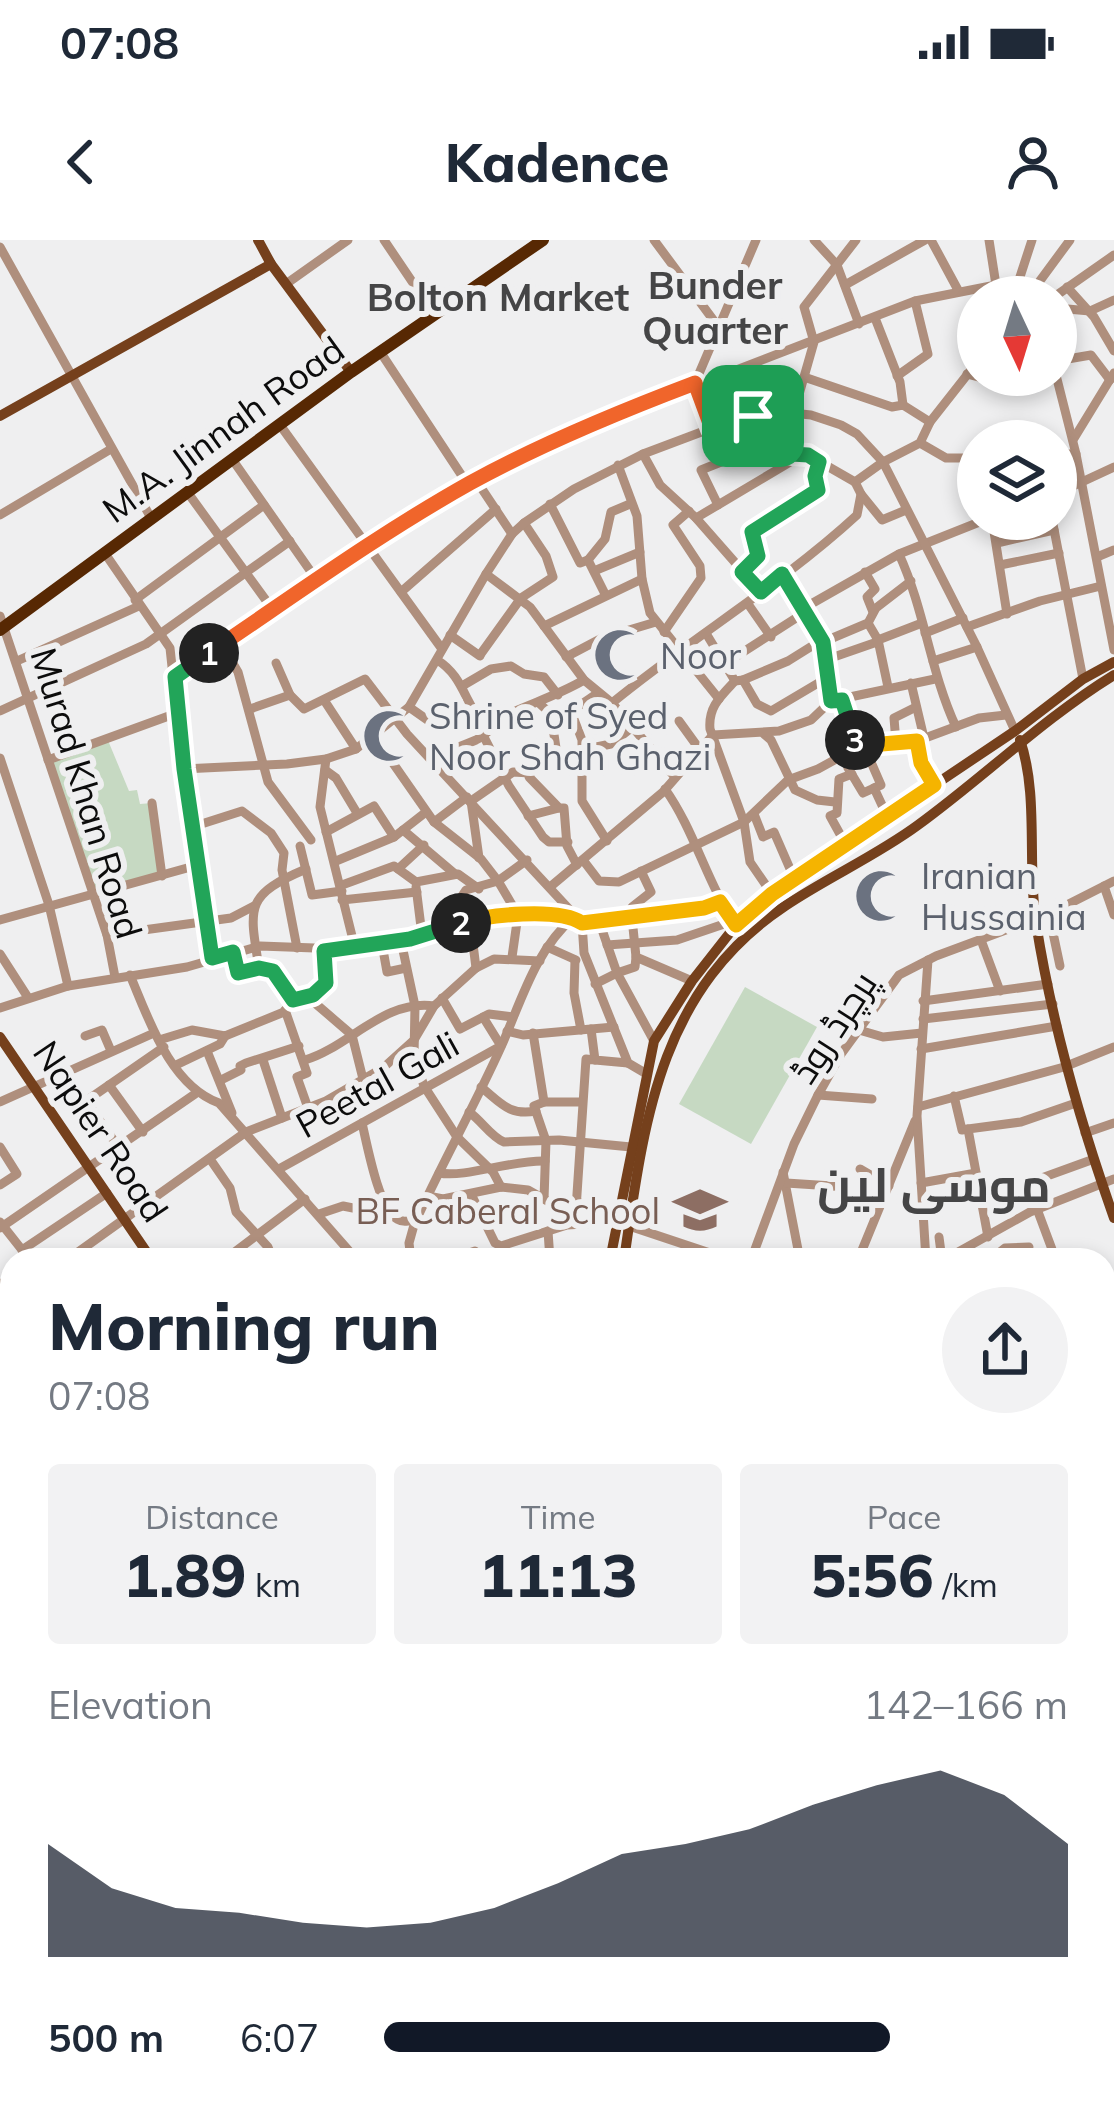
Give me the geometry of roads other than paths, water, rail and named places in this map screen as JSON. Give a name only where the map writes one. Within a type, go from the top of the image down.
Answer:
[{"type":"highway","name":"M.A. Jinnah Road","points":[[2,623],[544,240]]},
{"type":"main road","points":[[258,240],[351,372]]},
{"type":"main road","points":[[0,416],[271,264]]},
{"type":"main road","points":[[623,1248],[631,1147],[654,1041],[735,923],[1114,662]]},
{"type":"main road","points":[[614,1248],[666,1051],[690,1003],[718,967],[749,933],[784,907],[918,825],[1071,703],[1114,675]]},
{"type":"main road","points":[[1016,731],[1022,745],[1035,920],[1064,1067],[1094,1159],[1108,1181],[1114,1218]]},
{"type":"main road","name":"Napier Road","points":[[0,1037],[144,1248]]},
{"type":"street","points":[[286,284],[348,240]]},
{"type":"street","points":[[384,240],[434,314]]},
{"type":"street","points":[[654,240],[720,329]]},
{"type":"street","points":[[712,429],[695,383],[756,240]]},
{"type":"street","points":[[814,240],[837,265],[859,324]]},
{"type":"street","points":[[664,632],[701,578],[700,566],[674,525],[792,461],[788,412],[814,342],[804,307],[855,240]]},
{"type":"street","points":[[845,285],[928,240],[957,288]]},
{"type":"street","points":[[989,240],[995,276]]},
{"type":"street","points":[[1020,276],[1032,240]]},
{"type":"street","points":[[1043,276],[1070,240]]},
{"type":"street","points":[[0,247],[151,518]]},
{"type":"street","points":[[1077,281],[1112,261]]},
{"type":"street","points":[[175,677],[369,544],[472,482],[695,383],[957,290]]},
{"type":"street","points":[[1077,310],[1114,300]]},
{"type":"street","points":[[1077,301],[1094,317],[1114,351]]},
{"type":"street","points":[[897,376],[928,354],[915,302]]},
{"type":"street","points":[[875,318],[903,405]]},
{"type":"street","points":[[381,353],[512,534]]},
{"type":"street","points":[[1077,357],[1091,355],[1112,377],[1077,434]]},
{"type":"street","points":[[804,377],[892,406],[903,405],[930,422]]},
{"type":"street","points":[[855,482],[883,461],[920,443],[957,387]]},
{"type":"street","points":[[184,769],[326,764],[356,749],[409,707],[486,574],[524,523],[644,454],[740,418],[788,412],[841,425],[883,461],[1016,731]]},
{"type":"street","points":[[280,425],[369,544],[455,672],[528,816],[550,842],[568,842]]},
{"type":"street","points":[[920,443],[946,458],[957,458]]},
{"type":"street","points":[[0,514],[111,449]]},
{"type":"street","points":[[718,505],[701,470],[736,456],[789,450],[808,455],[855,482],[882,520],[906,510]]},
{"type":"street","points":[[644,454],[660,485],[693,514],[761,592]]},
{"type":"street","points":[[232,459],[316,579]]},
{"type":"street","points":[[1077,460],[1114,650]]},
{"type":"street","points":[[742,572],[758,556],[752,532],[818,490],[819,462]]},
{"type":"street","points":[[619,465],[637,517],[642,579],[656,622],[719,699]]},
{"type":"street","points":[[1077,484],[1114,467]]},
{"type":"street","points":[[188,493],[273,610]]},
{"type":"street","points":[[612,704],[652,670],[748,604],[857,515],[861,494]]},
{"type":"street","points":[[550,504],[580,563],[603,543],[611,512],[630,504]]},
{"type":"street","points":[[17,661],[137,603],[265,505]]},
{"type":"street","points":[[400,592],[496,509]]},
{"type":"street","points":[[480,655],[521,598],[553,577],[546,556],[524,523]]},
{"type":"street","points":[[686,544],[705,528]]},
{"type":"street","points":[[726,663],[865,572],[957,531]]},
{"type":"street","points":[[996,540],[1007,614]]},
{"type":"street","points":[[997,543],[1006,540]]},
{"type":"street","points":[[1056,540],[1083,679]]},
{"type":"street","points":[[0,711],[160,634],[290,541]]},
{"type":"street","points":[[546,556],[571,545]]},
{"type":"street","points":[[700,566],[724,549]]},
{"type":"street","points":[[1096,557],[1114,550]]},
{"type":"street","points":[[104,552],[170,648],[212,958]]},
{"type":"street","points":[[594,571],[640,552]]},
{"type":"street","points":[[1000,566],[1059,553]]},
{"type":"street","points":[[899,554],[911,581],[944,707],[956,727]]},
{"type":"street","points":[[588,560],[605,594]]},
{"type":"street","points":[[865,572],[875,589],[867,597],[888,687]]},
{"type":"street","points":[[486,574],[521,598],[584,680],[612,704],[674,776]]},
{"type":"street","points":[[782,574],[822,642],[828,658],[825,679],[881,785],[863,793],[845,753]]},
{"type":"street","points":[[544,626],[642,579]]},
{"type":"street","points":[[772,894],[750,862],[743,822],[709,717],[719,699],[739,681],[871,617],[911,581]]},
{"type":"street","points":[[828,658],[923,628],[1007,614],[1101,586]]},
{"type":"street","points":[[748,604],[771,637]]},
{"type":"street","points":[[566,657],[602,638],[656,622]]},
{"type":"street","name":"Murad Khan Road","points":[[2,623],[93,894],[115,977]]},
{"type":"street","points":[[450,634],[480,655],[490,669]]},
{"type":"street","points":[[707,635],[757,704],[771,711],[825,679]]},
{"type":"street","points":[[222,645],[238,672],[268,782],[306,843],[312,896],[416,887],[454,874]]},
{"type":"street","points":[[933,661],[977,647]]},
{"type":"street","points":[[275,663],[313,724]]},
{"type":"street","points":[[462,686],[490,669],[511,666],[544,677],[558,694]]},
{"type":"street","points":[[304,710],[365,679],[395,720],[578,920],[581,959],[574,993],[595,1060]]},
{"type":"street","points":[[712,732],[764,734],[811,720],[836,701],[935,679]]},
{"type":"street","points":[[434,763],[515,711],[540,704],[584,680]]},
{"type":"street","points":[[911,683],[921,763],[934,785]]},
{"type":"street","points":[[250,709],[291,689]]},
{"type":"street","points":[[551,725],[598,693]]},
{"type":"street","points":[[324,700],[356,749]]},
{"type":"street","points":[[540,704],[551,714],[557,755]]},
{"type":"street","points":[[409,707],[436,727]]},
{"type":"street","points":[[896,743],[894,718],[917,709],[944,707]]},
{"type":"street","points":[[777,710],[779,730]]},
{"type":"street","points":[[48,760],[177,713]]},
{"type":"street","points":[[572,714],[580,730],[582,801],[607,841]]},
{"type":"street","points":[[530,773],[561,808],[568,842],[580,862],[599,881],[619,882],[743,822],[788,780],[818,770],[861,746],[921,739],[979,718],[1006,715]]},
{"type":"street","points":[[679,721],[700,750]]},
{"type":"street","points":[[434,822],[513,772],[530,773],[557,755],[611,744],[630,729]]},
{"type":"street","points":[[550,887],[665,789],[712,732]]},
{"type":"street","points":[[764,734],[795,790],[836,802]]},
{"type":"street","points":[[374,736],[434,822],[499,881],[518,915],[512,957]]},
{"type":"street","points":[[0,758],[50,905],[68,986]]},
{"type":"street","points":[[326,764],[357,814]]},
{"type":"street","points":[[326,764],[320,804],[355,948]]},
{"type":"street","points":[[846,844],[830,816],[837,813],[839,779],[852,774]]},
{"type":"street","points":[[874,788],[888,818]]},
{"type":"street","points":[[607,945],[677,940],[735,923],[720,902],[684,817],[665,789]]},
{"type":"street","points":[[469,799],[479,859]]},
{"type":"street","points":[[528,816],[582,801]]},
{"type":"street","points":[[152,803],[162,876]]},
{"type":"street","points":[[284,853],[374,806],[398,833],[424,845],[454,874],[479,889]]},
{"type":"street","points":[[192,827],[242,811],[271,833],[284,853],[297,949]]},
{"type":"street","points":[[336,861],[398,833],[426,812]]},
{"type":"street","points":[[754,814],[763,837],[774,832],[794,878]]},
{"type":"street","points":[[342,892],[382,868],[398,868],[424,845]]},
{"type":"street","points":[[476,968],[458,902],[466,890],[499,881],[527,860]]},
{"type":"street","points":[[0,906],[2,919],[198,866]]},
{"type":"street","points":[[398,868],[416,887],[422,935]]},
{"type":"street","points":[[259,968],[254,906],[258,897],[306,869]]},
{"type":"street","points":[[595,984],[635,967],[632,907],[651,892],[640,871]]},
{"type":"street","points":[[1109,883],[1114,915]]},
{"type":"street","name":"پرچرڈ روڈ","points":[[756,1248],[818,1095],[899,975],[1049,914],[1109,883]]},
{"type":"street","points":[[0,1008],[68,986],[187,967],[255,947],[355,948],[465,922],[518,915],[598,921],[720,902]]},
{"type":"street","points":[[106,935],[231,918],[254,906]]},
{"type":"street","points":[[1049,914],[1060,966]]},
{"type":"street","points":[[410,1248],[416,1219],[547,947],[578,920]]},
{"type":"street","points":[[598,921],[617,973],[654,1041]]},
{"type":"street","points":[[981,940],[1000,991]]},
{"type":"street","points":[[400,941],[415,1006],[414,1056],[424,1086],[458,1137],[488,1166],[501,1187]]},
{"type":"street","points":[[382,944],[387,972],[406,968]]},
{"type":"street","points":[[547,947],[581,959],[628,1063]]},
{"type":"street","points":[[176,1065],[207,1051],[225,1036],[285,1010],[293,1000],[313,995],[326,983],[324,951]]},
{"type":"street","points":[[233,952],[238,973],[259,968],[279,976],[293,1000]]},
{"type":"street","points":[[0,954],[27,996]]},
{"type":"street","points":[[84,1248],[246,1132],[308,1108],[383,1068],[414,1040],[438,1002],[476,968],[512,957],[540,961]]},
{"type":"street","points":[[636,957],[692,981]]},
{"type":"street","points":[[925,1248],[918,1111],[928,960]]},
{"type":"street","points":[[130,975],[159,1040],[195,1094],[219,1103],[234,1118],[348,1248]]},
{"type":"street","points":[[923,1001],[1048,984]]},
{"type":"street","points":[[313,995],[316,1004],[352,1035],[363,1079]]},
{"type":"street","points":[[305,1060],[322,1055],[400,1009],[438,1002]]},
{"type":"street","points":[[438,1002],[460,1029],[476,1016],[513,1017]]},
{"type":"street","points":[[922,1019],[1053,1004]]},
{"type":"street","points":[[285,1010],[305,1060],[307,1073],[297,1077],[308,1108]]},
{"type":"street","points":[[476,1016],[501,1046]]},
{"type":"street","points":[[921,1049],[1057,1026]]},
{"type":"street","points":[[507,1031],[614,1028]]},
{"type":"street","points":[[85,1036],[102,1030],[111,1052]]},
{"type":"street","points":[[0,1102],[111,1052],[192,1030],[225,1036]]},
{"type":"street","points":[[859,1030],[883,1037],[922,1033]]},
{"type":"street","points":[[533,1033],[544,1102]]},
{"type":"street","points":[[86,1101],[159,1040]]},
{"type":"street","points":[[220,1080],[246,1063],[299,1046]]},
{"type":"street","name":"Peetal Gali","points":[[279,1169],[501,1046]]},
{"type":"street","points":[[864,1248],[918,1111],[1114,1049]]},
{"type":"street","points":[[207,1051],[234,1118]]},
{"type":"street","points":[[575,1224],[586,1059],[628,1063],[645,1073]]},
{"type":"street","points":[[263,1060],[282,1118]]},
{"type":"street","points":[[65,1071],[119,1148]]},
{"type":"street","points":[[109,1084],[143,1132]]},
{"type":"street","points":[[482,1087],[506,1110],[536,1111]]},
{"type":"street","points":[[1,1226],[195,1094]]},
{"type":"street","points":[[818,1095],[872,1100]]},
{"type":"street","points":[[954,1096],[962,1130],[1021,1122],[1076,1103]]},
{"type":"street","points":[[544,1199],[546,1142],[534,1106],[581,1099]]},
{"type":"street","points":[[469,1112],[496,1139],[631,1147]]},
{"type":"street","points":[[1085,1132],[1114,1123]]},
{"type":"street","points":[[362,1124],[392,1217],[403,1222],[416,1219]]},
{"type":"street","points":[[968,1129],[992,1234],[1005,1248],[1027,1248]]},
{"type":"street","points":[[0,1147],[17,1174],[0,1184]]},
{"type":"street","points":[[210,1159],[230,1188],[236,1212],[266,1248]]},
{"type":"street","points":[[981,1200],[1094,1159]]},
{"type":"street","points":[[440,1173],[454,1176],[488,1166],[545,1160]]},
{"type":"street","points":[[860,1169],[889,1186]]},
{"type":"street","points":[[921,1183],[976,1172]]},
{"type":"street","points":[[798,1248],[785,1178],[848,1187]]},
{"type":"street","points":[[972,1248],[1037,1210],[1108,1181]]},
{"type":"street","points":[[428,1196],[434,1200],[501,1187],[528,1190],[551,1203],[578,1200]]},
{"type":"street","points":[[25,1248],[107,1193]]},
{"type":"street","points":[[471,1194],[495,1243],[501,1246],[575,1224],[622,1224],[686,1248]]},
{"type":"street","points":[[241,1248],[305,1199]]},
{"type":"street","points":[[319,1214],[345,1202],[368,1211],[384,1202]]},
{"type":"street","points":[[1037,1210],[1051,1248]]},
{"type":"street","points":[[548,1231],[549,1248]]},
{"type":"street","points":[[939,1237],[941,1248]]},
{"type":"place","name":"Noor","points":[[620,655]]},
{"type":"place","name":"Shrine of Syed Noor Shah Ghazi","points":[[389,736]]},
{"type":"place","name":"Iranian Hussainia","points":[[881,896]]},
{"type":"place","name":"BF Caberal School","points":[[700,1210]]},
{"type":"district","name":"Bolton Market","points":[[498,296]]},
{"type":"district","name":"Bunder Quarter","points":[[715,306]]},
{"type":"district","name":"موسی لین","points":[[934,1184]]}]
